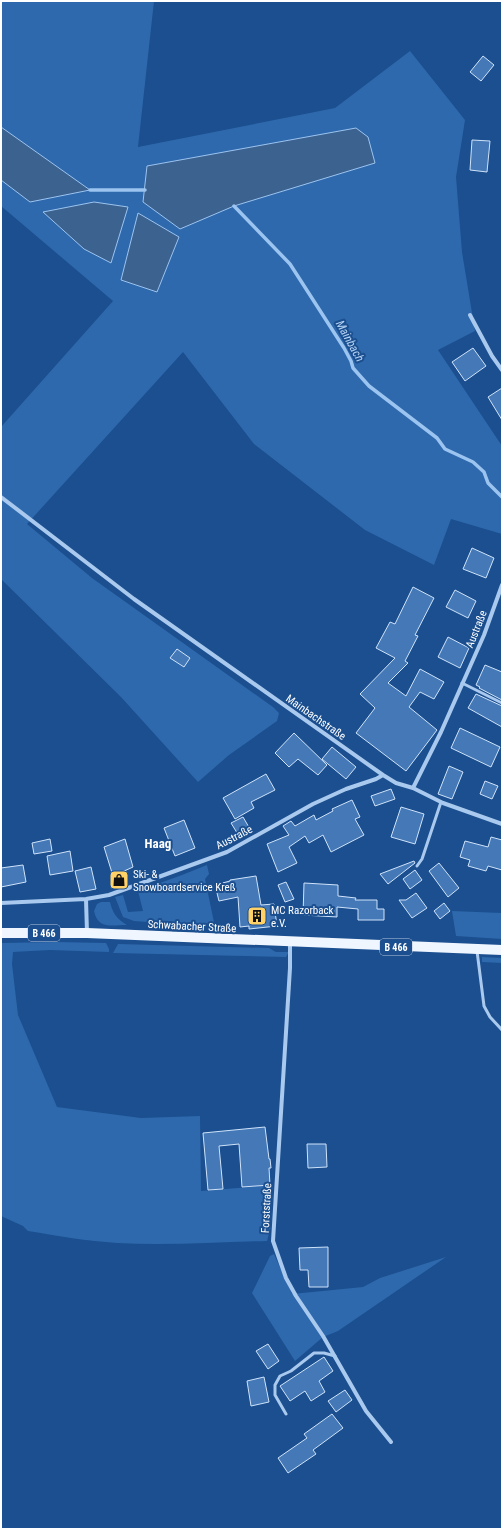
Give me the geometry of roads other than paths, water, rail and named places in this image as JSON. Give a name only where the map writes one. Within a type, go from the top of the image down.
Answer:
[{"type":"main road","name":"Schwabacher Straße","points":[[1,933],[87,933],[502,950]]},
{"type":"street","points":[[470,315],[492,356],[502,370]]},
{"type":"street","name":"Mainbachstraße","points":[[1,497],[134,599],[383,775],[441,802],[502,824]]},
{"type":"street","name":"Austraße","points":[[413,788],[442,732],[484,635],[502,585]]},
{"type":"street","name":"Austraße","points":[[1,903],[86,899],[109,895],[227,852],[313,804],[346,789],[376,779],[383,775]]},
{"type":"street","points":[[86,899],[87,933]]},
{"type":"street","name":"Forststraße","points":[[290,942],[290,968],[273,1241],[286,1278],[296,1296],[335,1356],[366,1411],[391,1442]]},
{"type":"lane","points":[[462,684],[502,703]]},
{"type":"lane","points":[[418,866],[422,859],[441,802]]},
{"type":"lane","points":[[476,949],[484,1006],[490,1017],[502,1030]]},
{"type":"lane","points":[[286,1414],[275,1395],[275,1385],[280,1376],[291,1371],[314,1353],[324,1353],[335,1356]]},
{"type":"waterway","points":[[90,190],[145,190]]},
{"type":"waterway","name":"Mainbach","points":[[234,206],[290,264],[344,348],[353,368],[369,386],[437,438],[445,449],[473,462],[484,472],[488,483],[502,497]]},
{"type":"place","name":"Ski- & Snowboardservice Kreß","points":[[119,880]]},
{"type":"place","name":"MC Razorback e.V.","points":[[257,916]]},
{"type":"district","name":"Haag","points":[[158,843]]}]
